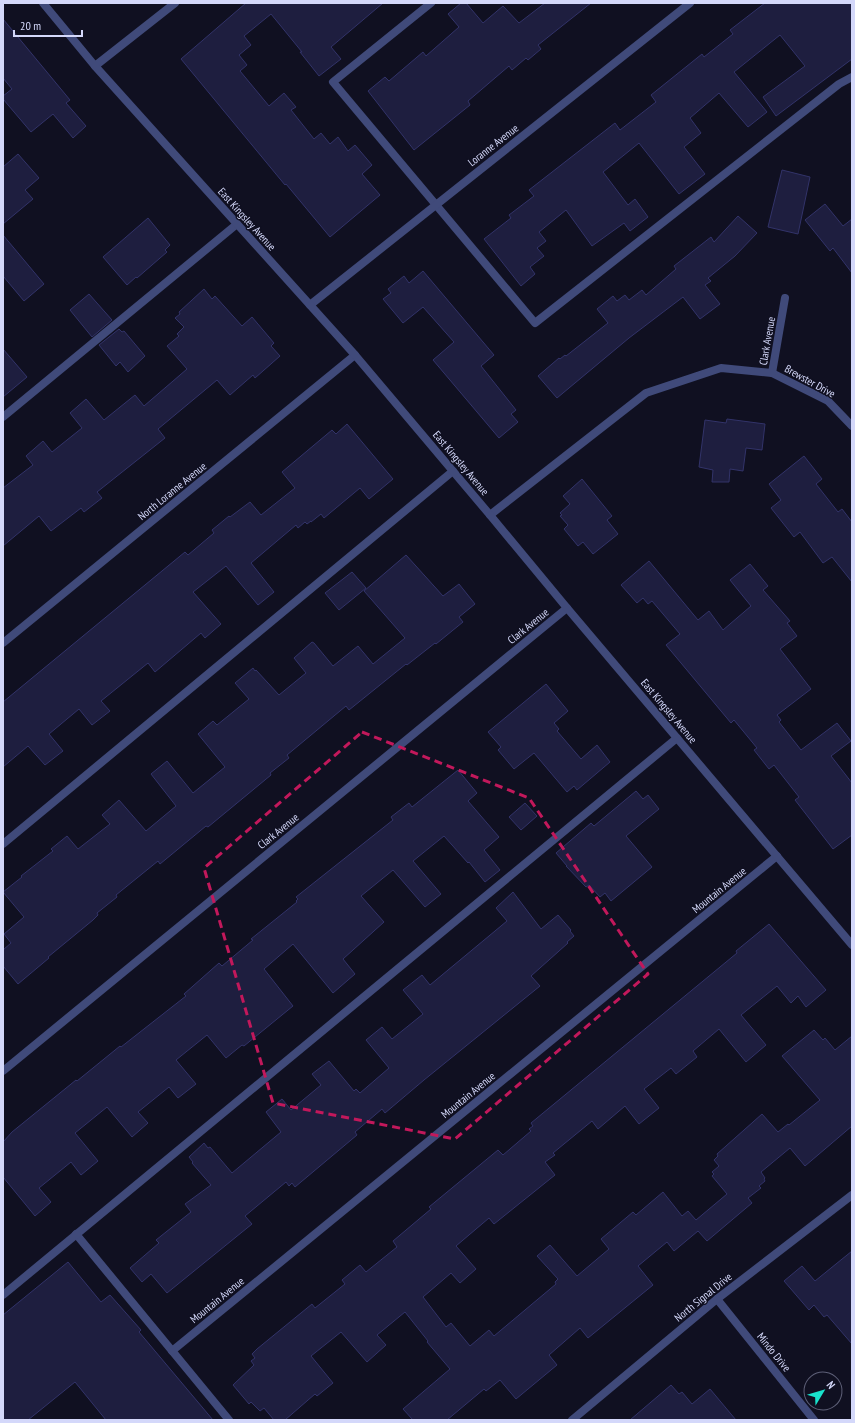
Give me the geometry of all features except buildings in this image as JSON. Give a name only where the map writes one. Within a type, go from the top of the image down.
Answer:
[{"type":"street","name":"East Kingsley Avenue","points":[[43,3],[95,66],[355,355],[852,946]]},
{"type":"street","points":[[95,66],[175,3]]},
{"type":"street","points":[[431,3],[333,82],[535,323],[839,84],[852,77]]},
{"type":"street","name":"Loranne Avenue","points":[[310,305],[690,3]]},
{"type":"street","points":[[3,417],[236,224]]},
{"type":"street","name":"Clark Avenue","points":[[490,515],[646,393],[722,368],[772,373],[786,298]]},
{"type":"street","name":"North Loranne Avenue","points":[[3,643],[355,355]]},
{"type":"street","name":"Brewster Drive","points":[[772,373],[828,401],[852,426]]},
{"type":"street","points":[[3,844],[453,472]]},
{"type":"street","name":"Clark Avenue","points":[[3,1070],[567,608]]},
{"type":"street","points":[[3,1295],[677,738]]},
{"type":"street","name":"Mountain Avenue","points":[[172,1351],[777,856]]},
{"type":"street","name":"North Signal Drive","points":[[572,1420],[717,1299],[852,1195]]},
{"type":"street","points":[[76,1234],[229,1420]]},
{"type":"street","name":"Mindo Drive","points":[[717,1299],[814,1420]]},
{"type":"highlighted area","points":[[362,732],[529,798],[648,974],[455,1139],[273,1103],[204,868]]}]
